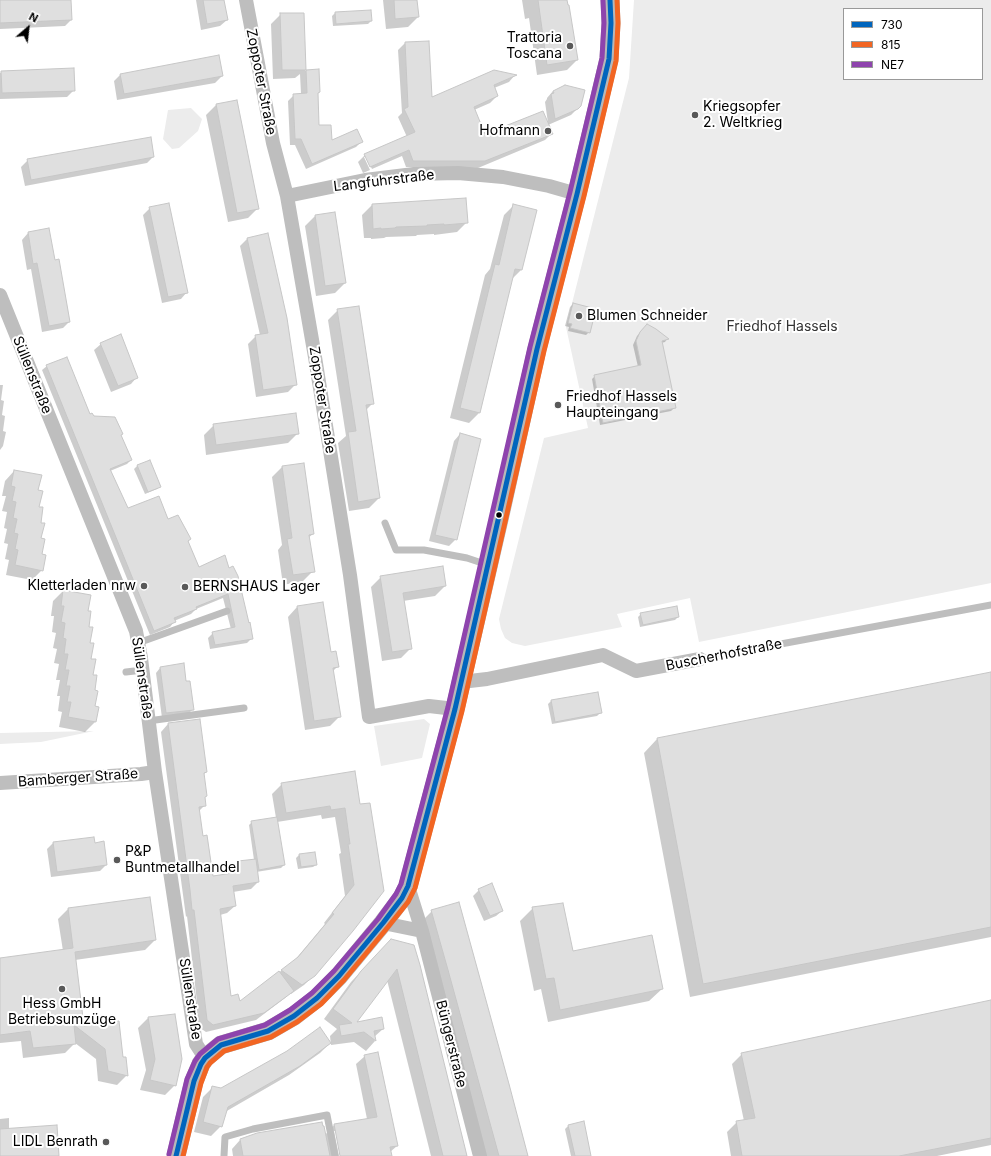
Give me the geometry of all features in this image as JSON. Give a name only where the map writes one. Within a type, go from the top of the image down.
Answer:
[{"type":"street","name":"Zoppoter Straße","points":[[246,0],[273,143],[287,196],[315,357],[350,575],[369,716],[429,706],[455,709]]},
{"type":"street","points":[[176,1156],[194,1081],[205,1058],[221,1045],[268,1031],[294,1016],[317,998],[339,976],[383,923],[402,898],[408,886],[455,709],[538,348],[609,59],[611,23],[610,0]]},
{"type":"street","name":"Langfuhrstraße","points":[[287,196],[365,180],[414,174],[458,173],[503,177],[549,186],[577,194]]},
{"type":"street","name":"Süllenstraße","points":[[0,295],[136,631],[143,670],[155,772],[196,1044],[205,1058]]},
{"type":"street","name":"Buscherhofstraße","points":[[461,682],[487,679],[603,655],[636,671],[700,659]]},
{"type":"street","name":"Bamberger Straße","points":[[0,783],[155,772]]},
{"type":"street","name":"Büngerstraße","points":[[408,886],[422,932],[480,1156]]},
{"type":"street","points":[[383,923],[422,932]]},
{"type":"lane","points":[[385,523],[396,550],[424,550],[467,558],[488,565]]},
{"type":"lane","name":"Buscherhofstraße","points":[[700,659],[991,605]]},
{"type":"lane","points":[[138,643],[227,611]]},
{"type":"lane","points":[[126,672],[143,670]]},
{"type":"lane","points":[[148,721],[244,708]]},
{"type":"lane","points":[[224,1156],[225,1137],[253,1129],[327,1115],[335,1156]]},
{"type":"green space","name":"Friedhof Hassels","points":[[634,0],[991,0],[991,583],[699,642],[690,598],[617,614],[622,627],[525,646],[512,643],[505,638],[499,619],[544,438],[588,428],[566,327],[629,78]]},
{"type":"green space","points":[[191,108],[202,119],[198,131],[179,148],[172,149],[163,139],[168,110]]},
{"type":"green space","points":[[424,719],[430,724],[422,758],[381,766],[374,726]]},
{"type":"green space","points":[[94,731],[41,742],[0,744],[0,733]]},
{"type":"building","points":[[0,0],[71,0],[72,20],[0,23]]},
{"type":"building","points":[[203,0],[224,0],[228,20],[207,24]]},
{"type":"building","points":[[394,0],[417,0],[419,17],[395,19]]},
{"type":"building","points":[[538,0],[567,0],[578,60],[547,65]]},
{"type":"building","points":[[371,10],[372,21],[336,24],[335,12]]},
{"type":"building","points":[[280,13],[304,13],[306,70],[282,70]]},
{"type":"building","points":[[429,41],[432,97],[494,70],[517,75],[494,85],[498,96],[474,107],[485,134],[543,111],[553,134],[485,161],[413,161],[409,150],[370,167],[364,154],[415,132],[404,109],[408,107],[405,42]]},
{"type":"building","points":[[219,55],[223,76],[124,94],[120,74]]},
{"type":"building","points":[[74,68],[75,91],[2,93],[1,71]]},
{"type":"building","points":[[319,69],[319,125],[331,125],[332,140],[357,129],[363,142],[312,164],[301,139],[295,139],[293,94],[307,93],[306,70]]},
{"type":"building","points":[[565,85],[585,90],[581,106],[578,109],[555,119],[551,94],[554,93],[553,91]]},
{"type":"building","points":[[237,100],[259,209],[237,213],[216,104]]},
{"type":"building","points":[[151,137],[154,157],[31,180],[27,159]]},
{"type":"building","points":[[466,198],[468,223],[373,229],[372,204]]},
{"type":"building","points":[[169,203],[188,293],[168,297],[149,207]]},
{"type":"building","points":[[513,204],[537,210],[522,270],[515,269],[480,413],[460,408],[495,264],[499,265]]},
{"type":"building","points":[[335,212],[346,283],[325,286],[315,215]]},
{"type":"building","points":[[49,228],[55,260],[59,259],[70,322],[49,326],[37,263],[33,264],[28,232]]},
{"type":"building","points":[[268,233],[287,318],[297,385],[263,390],[255,335],[268,333],[247,238]]},
{"type":"building","points":[[573,303],[596,309],[590,333],[570,328],[572,324],[568,323]]},
{"type":"building","points":[[359,306],[374,404],[366,405],[380,498],[358,502],[348,432],[356,431],[337,309]]},
{"type":"building","points":[[647,324],[669,339],[662,341],[676,408],[603,423],[594,375],[641,365],[636,341],[640,332]]},
{"type":"building","points":[[121,334],[138,378],[118,386],[100,343]]},
{"type":"building","points":[[67,357],[90,414],[92,413],[94,416],[115,417],[123,434],[121,435],[132,460],[110,469],[128,508],[159,496],[168,519],[178,515],[191,539],[188,541],[199,567],[225,555],[229,568],[233,566],[238,576],[253,639],[215,645],[212,632],[235,627],[228,594],[174,618],[176,622],[154,631],[46,365]]},
{"type":"building","points":[[296,413],[299,434],[216,445],[213,424]]},
{"type":"building","points":[[460,433],[481,439],[457,540],[435,535]]},
{"type":"building","points":[[150,460],[161,487],[148,492],[137,465]]},
{"type":"building","points":[[304,463],[314,534],[309,535],[315,572],[293,575],[287,539],[292,538],[282,466]]},
{"type":"building","points":[[14,470],[42,475],[38,490],[43,491],[39,507],[43,507],[41,523],[45,523],[41,538],[45,539],[42,554],[46,555],[43,571],[15,565],[18,550],[15,549],[18,534],[14,533],[17,519],[13,518],[16,502],[12,501],[15,487],[11,486]]},
{"type":"building","points":[[443,566],[446,586],[403,593],[412,649],[392,652],[380,576]]},
{"type":"building","points":[[63,590],[91,595],[88,611],[91,611],[89,627],[93,627],[90,643],[94,643],[91,659],[96,659],[93,675],[97,675],[95,690],[98,691],[95,706],[99,707],[96,722],[68,717],[71,702],[67,702],[70,686],[66,686],[69,670],[65,670],[68,654],[64,654],[66,639],[63,638],[65,623],[61,622],[64,606],[61,606]]},
{"type":"building","points":[[323,602],[331,652],[336,651],[339,667],[333,668],[341,717],[314,721],[297,606]]},
{"type":"building","points":[[677,606],[679,617],[643,625],[640,613]]},
{"type":"building","points":[[184,663],[186,681],[190,681],[194,710],[166,713],[160,667]]},
{"type":"building","points":[[991,672],[991,927],[703,984],[657,738]]},
{"type":"building","points":[[598,692],[602,713],[555,722],[551,700]]},
{"type":"building","points":[[200,719],[207,772],[204,773],[207,796],[205,797],[206,806],[199,807],[203,836],[207,835],[213,876],[239,872],[238,861],[256,859],[259,882],[233,886],[236,906],[220,909],[231,996],[238,994],[240,1001],[279,971],[294,991],[264,1013],[213,1025],[207,1020],[194,910],[192,910],[168,723]]},
{"type":"building","points":[[355,771],[360,804],[370,803],[384,891],[315,976],[302,985],[281,970],[298,957],[334,914],[332,913],[354,885],[348,844],[350,844],[345,808],[331,810],[330,806],[286,813],[281,783]]},
{"type":"building","points":[[277,817],[285,865],[259,870],[251,821]]},
{"type":"building","points":[[94,837],[95,843],[104,841],[107,865],[57,872],[53,842]]},
{"type":"building","points":[[315,852],[317,865],[301,867],[299,854]]},
{"type":"building","points":[[492,883],[503,911],[490,916],[478,889]]},
{"type":"building","points":[[150,897],[156,940],[75,952],[84,1026],[119,1021],[123,1057],[126,1057],[128,1076],[108,1071],[105,1049],[74,1025],[76,1044],[33,1048],[30,1031],[0,1035],[0,958],[73,948],[68,908]]},
{"type":"building","points":[[459,902],[528,1156],[499,1156],[431,910]]},
{"type":"building","points":[[563,903],[573,951],[652,935],[663,989],[560,1010],[554,978],[546,979],[532,907]]},
{"type":"building","points":[[391,939],[414,945],[467,1156],[443,1156],[397,969],[357,1022],[382,1017],[384,1029],[374,1031],[376,1041],[364,1032],[341,1036],[339,1025],[352,1023],[333,1009],[361,971]]},
{"type":"building","points":[[991,1000],[991,1138],[899,1156],[742,1156],[736,1121],[755,1118],[741,1053]]},
{"type":"building","points":[[175,1014],[182,1059],[176,1086],[150,1080],[155,1059],[148,1017]]},
{"type":"building","points":[[320,1027],[331,1043],[300,1066],[228,1107],[222,1127],[203,1122],[212,1086],[221,1088],[287,1051]]},
{"type":"building","points":[[378,1052],[398,1146],[390,1147],[392,1156],[340,1156],[334,1124],[377,1117],[364,1055]]},
{"type":"building","points":[[584,1121],[591,1156],[575,1156],[568,1125]]},
{"type":"building","points":[[322,1122],[330,1156],[243,1156],[240,1139],[257,1133]]},
{"type":"building","points":[[57,1125],[59,1156],[0,1156],[0,1129]]},
{"type":"transit line","name":"NE7","points":[[169,1154],[187,1079],[195,1061],[200,1054],[218,1039],[265,1025],[290,1010],[312,993],[334,971],[378,919],[396,894],[401,884],[448,707],[530,347],[570,192],[602,58],[604,23],[603,0]]},
{"type":"transit line","name":"730","points":[[176,1156],[194,1081],[205,1058],[221,1045],[268,1031],[294,1016],[317,998],[339,976],[383,923],[402,898],[408,886],[455,709],[537,349],[577,194],[609,59],[611,23],[610,0]]},
{"type":"transit line","name":"815","points":[[183,1156],[201,1083],[210,1063],[224,1051],[271,1037],[297,1022],[321,1004],[344,980],[388,927],[408,902],[415,888],[462,711],[544,351],[584,196],[616,61],[618,23],[617,0]]},
{"type":"place","name":"Trattoria Toscana","points":[[570,46]]},
{"type":"place","name":"Kriegsopfer 2. Weltkrieg","points":[[695,115]]},
{"type":"place","name":"Hofmann","points":[[548,131]]},
{"type":"place","name":"Blumen Schneider","points":[[579,316]]},
{"type":"place","name":"Friedhof Hassels Haupteingang","points":[[558,405]]},
{"type":"place","name":"Kletterladen nrw","points":[[144,586]]},
{"type":"place","name":"BERNSHAUS Lager","points":[[185,587]]},
{"type":"place","name":"P&P Buntmetallhandel","points":[[117,860]]},
{"type":"place","name":"Hess GmbH Betriebsumzüge","points":[[62,989]]},
{"type":"place","name":"LIDL Benrath","points":[[106,1142]]}]
